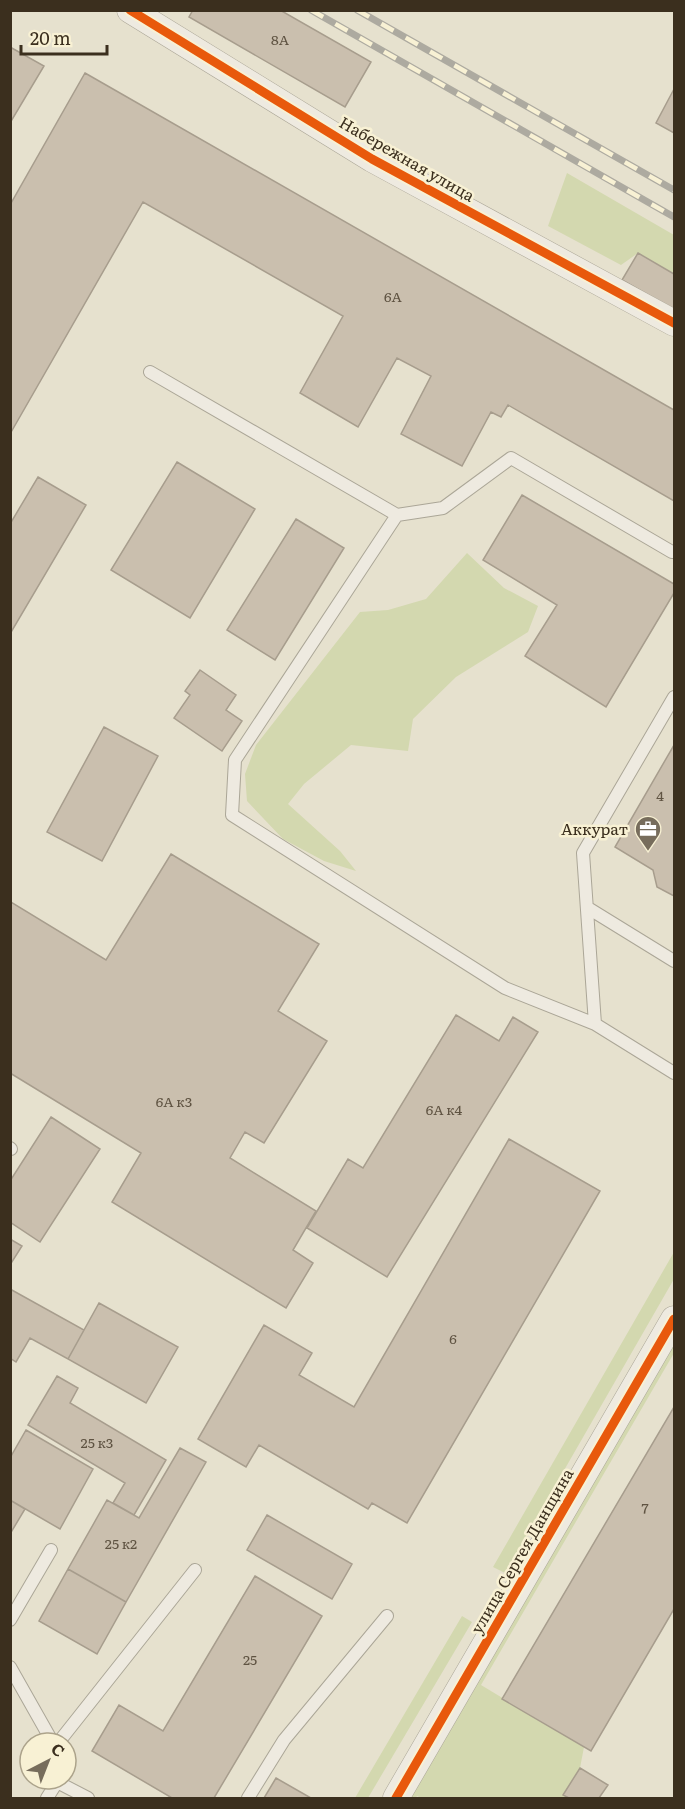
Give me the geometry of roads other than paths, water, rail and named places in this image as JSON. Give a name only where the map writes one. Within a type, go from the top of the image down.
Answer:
[{"type":"street","name":"Набережная улица","points":[[130,10],[372,159],[675,323]]},
{"type":"street","name":"улица Сергея Данщина","points":[[396,1798],[675,1319]]},
{"type":"lane","points":[[150,372],[397,515],[443,508],[511,458],[672,552]]},
{"type":"lane","points":[[397,515],[235,760],[232,815],[505,988],[595,1024],[675,1073]]},
{"type":"lane","points":[[595,1024],[583,853],[675,697]]},
{"type":"lane","points":[[588,908],[675,962]]},
{"type":"lane","points":[[10,1620],[51,1550]]},
{"type":"lane","points":[[68,1731],[195,1570]]},
{"type":"lane","points":[[248,1798],[284,1740],[387,1616]]},
{"type":"lane","points":[[10,1667],[45,1731]]},
{"type":"railway","points":[[311,10],[674,217]]},
{"type":"railway","points":[[357,10],[674,190]]},
{"type":"place","name":"Аккурат","points":[[648,852]]}]
